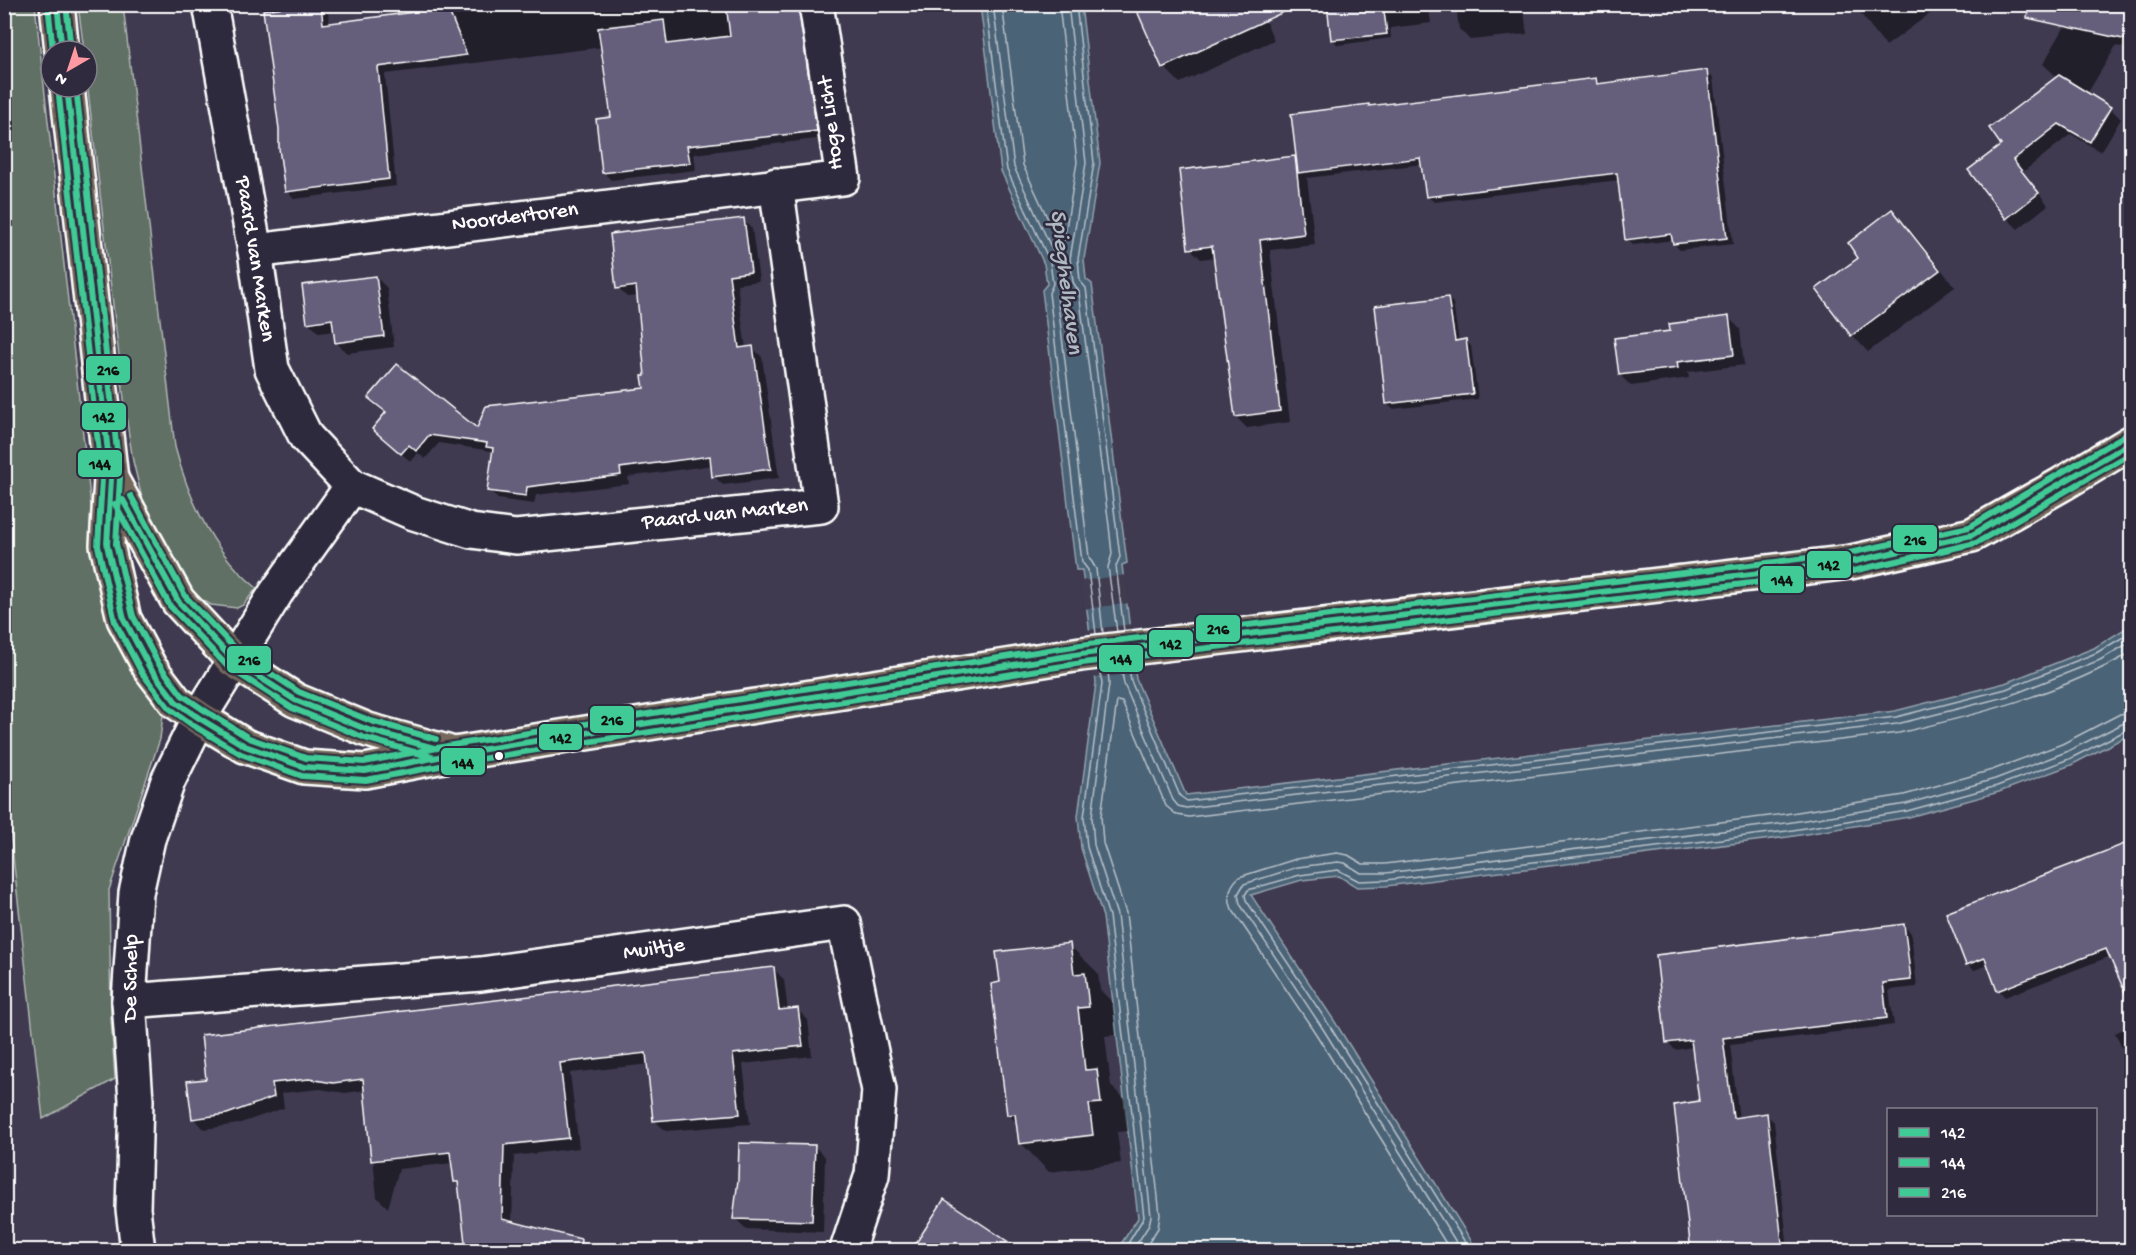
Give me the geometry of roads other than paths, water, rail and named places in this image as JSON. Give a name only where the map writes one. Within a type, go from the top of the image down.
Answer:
[{"type":"main road","points":[[57,4],[61,39]]},
{"type":"main road","points":[[68,99],[111,479],[107,545],[124,619],[150,668],[176,702],[245,746],[304,767],[365,771],[454,754],[1081,654],[1851,562],[1972,535],[2132,442]]},
{"type":"main road","points":[[111,479],[178,601],[233,660],[295,700],[368,730],[454,754]]},
{"type":"street","name":"Hoge Licht","points":[[776,186],[843,178],[816,4]]},
{"type":"street","name":"Paard van Marken","points":[[212,6],[255,251],[272,369],[306,437],[352,486],[414,513],[471,531],[516,537],[820,506],[776,186]]},
{"type":"street","name":"Noordertoren","points":[[255,251],[776,186]]},
{"type":"street","points":[[233,660],[276,593],[352,486]]},
{"type":"street","name":"De Schelp","points":[[138,1251],[133,1209],[136,1100],[129,1001],[136,893],[148,839],[168,781],[199,718],[233,660]]},
{"type":"street","name":"Muiltje","points":[[129,1001],[481,974],[844,923],[879,1090],[872,1175],[847,1251]]},
{"type":"water","name":"Spieghelhaven","points":[[980,5],[1081,5],[1100,163],[1084,259],[1086,279],[1092,284],[1127,563],[1122,565],[1136,679],[1186,795],[1895,711],[2005,683],[2094,648],[2131,625],[2131,734],[2071,765],[1999,792],[1909,817],[1788,837],[1386,886],[1357,887],[1339,876],[1302,880],[1251,895],[1335,1022],[1477,1250],[1117,1250],[1138,1218],[1103,917],[1081,848],[1078,816],[1096,683],[1082,570],[1076,570],[1042,290],[1047,284],[1044,264],[1001,171]]}]
